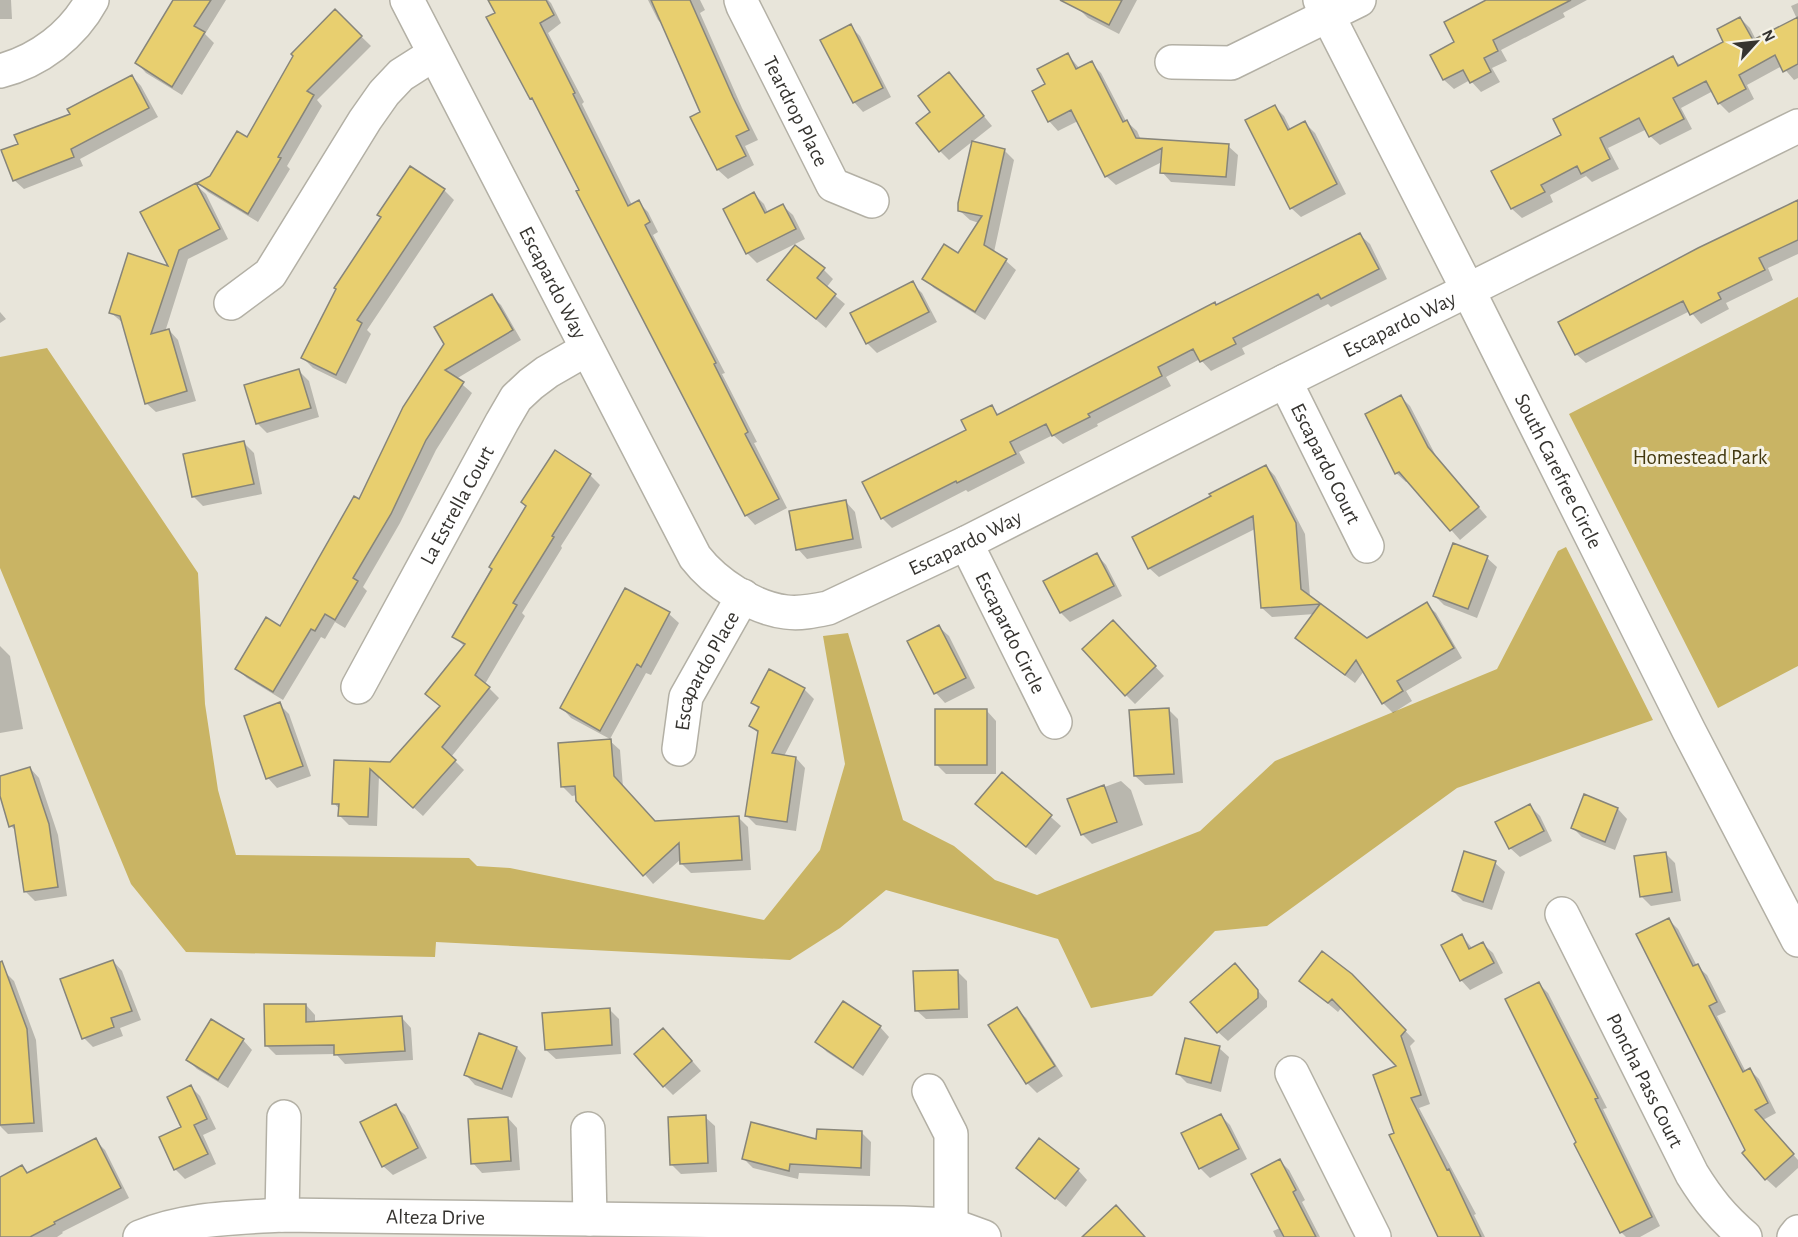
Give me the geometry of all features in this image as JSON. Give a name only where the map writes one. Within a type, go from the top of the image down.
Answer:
[{"type":"street","points":[[0,71],[19,66],[67,35],[85,13],[92,0]]},
{"type":"street","name":"Escapardo Way","points":[[406,0],[695,557],[707,572],[723,585],[764,607],[786,612],[808,612],[828,608],[966,543],[1798,126]]},
{"type":"street","name":"Teardrop Place","points":[[741,0],[833,185],[872,201]]},
{"type":"street","points":[[1172,62],[1231,63],[1324,8],[1359,0]]},
{"type":"street","name":"South Carefree Circle","points":[[1324,8],[1689,731],[1798,940]]},
{"type":"street","points":[[231,303],[270,274],[384,93],[402,75],[434,54]]},
{"type":"street","name":"La Estrella Court","points":[[358,687],[516,398],[547,372],[586,350]]},
{"type":"street","name":"Escapardo Court","points":[[1286,381],[1366,546]]},
{"type":"street","name":"Escapardo Circle","points":[[966,543],[1055,722]]},
{"type":"street","name":"Escapardo Place","points":[[679,748],[686,697],[743,596]]},
{"type":"street","name":"Poncha Pass Court","points":[[1562,914],[1692,1174],[1721,1216],[1745,1237]]},
{"type":"street","points":[[1292,1072],[1374,1237]]},
{"type":"street","points":[[928,1091],[951,1134],[951,1225]]},
{"type":"street","points":[[282,1215],[284,1117]]},
{"type":"street","points":[[588,1129],[590,1219]]},
{"type":"street","name":"Alteza Drive","points":[[140,1237],[189,1222],[282,1215],[951,1225],[984,1237]]},
{"type":"street","points":[[1794,1237],[1798,1232]]},
{"type":"green space","name":"Homestead Park","points":[[1798,297],[1798,666],[1718,708],[1569,414]]},
{"type":"green space","points":[[47,348],[198,573],[205,704],[218,790],[236,855],[469,858],[477,866],[510,868],[764,920],[820,850],[845,764],[823,636],[848,633],[903,820],[954,846],[995,880],[1037,895],[1200,831],[1275,761],[1497,669],[1558,551],[1566,547],[1653,720],[1457,788],[1267,926],[1215,931],[1152,996],[1091,1008],[1058,939],[886,890],[840,928],[790,960],[436,942],[435,957],[186,952],[131,884],[0,568],[0,357]]},
{"type":"building","points":[[173,0],[211,0],[194,26],[205,32],[172,87],[135,63]]},
{"type":"building","points":[[488,0],[546,0],[554,15],[540,23],[575,93],[573,94],[628,206],[639,200],[650,222],[645,225],[716,363],[714,364],[748,432],[745,434],[779,499],[745,516],[576,191],[579,190],[532,98],[530,99],[486,17],[495,13]]},
{"type":"building","points":[[651,0],[690,0],[749,130],[736,136],[746,156],[717,170],[690,117],[700,112]]},
{"type":"building","points":[[1060,0],[1122,0],[1109,25]]},
{"type":"building","points":[[1486,0],[1571,0],[1493,40],[1498,51],[1484,58],[1491,72],[1470,83],[1463,70],[1443,80],[1430,55],[1454,42],[1444,22]]},
{"type":"building","points":[[335,9],[362,36],[307,91],[314,95],[248,214],[197,183],[210,176],[237,131],[247,137],[293,56],[291,54]]},
{"type":"building","points":[[1740,17],[1753,40],[1798,17],[1798,64],[1783,72],[1775,55],[1739,75],[1746,89],[1718,104],[1706,81],[1673,98],[1684,119],[1649,137],[1639,118],[1600,138],[1610,159],[1581,174],[1577,166],[1541,185],[1545,192],[1511,209],[1491,171],[1561,135],[1553,119],[1673,56],[1678,66],[1723,42],[1717,29]]},
{"type":"building","points":[[851,24],[883,88],[853,103],[820,40]]},
{"type":"building","points":[[1068,53],[1076,69],[1092,61],[1123,122],[1127,120],[1136,138],[1229,144],[1226,177],[1160,173],[1162,148],[1105,177],[1071,110],[1048,122],[1032,91],[1045,84],[1037,69]]},
{"type":"building","points":[[949,72],[984,116],[939,152],[916,123],[930,112],[918,96]]},
{"type":"building","points":[[132,75],[149,108],[71,149],[74,157],[13,181],[1,150],[18,144],[14,135],[70,114],[67,109]]},
{"type":"building","points":[[1275,105],[1288,130],[1305,121],[1337,184],[1290,209],[1245,120]]},
{"type":"building","points":[[972,141],[1005,149],[984,245],[1007,259],[975,312],[922,279],[944,244],[958,253],[982,216],[958,211]]},
{"type":"building","points":[[410,166],[445,189],[357,320],[362,323],[336,375],[301,358],[336,289],[334,288],[381,217],[377,215]]},
{"type":"building","points":[[196,183],[220,229],[179,250],[151,334],[169,329],[187,391],[145,404],[120,316],[109,313],[128,253],[168,266],[140,212]]},
{"type":"building","points":[[754,192],[765,213],[783,204],[796,229],[746,254],[723,209]]},
{"type":"building","points":[[1798,200],[1798,240],[1759,258],[1765,270],[1718,293],[1721,299],[1690,315],[1683,301],[1575,355],[1558,322],[1698,248]]},
{"type":"building","points":[[1360,233],[1379,269],[1321,299],[1318,294],[1233,338],[1236,344],[1200,362],[1193,349],[1158,367],[1162,376],[1088,414],[1090,417],[1052,436],[1046,424],[1010,442],[1016,454],[881,519],[862,482],[966,430],[961,420],[992,405],[997,415],[1215,302],[1216,305]]},
{"type":"building","points":[[795,245],[825,268],[817,278],[836,294],[816,319],[767,280]]},
{"type":"building","points":[[913,281],[929,312],[866,344],[850,313]]},
{"type":"building","points":[[492,294],[513,330],[445,370],[464,382],[426,440],[391,514],[353,578],[358,581],[335,620],[325,614],[315,631],[311,629],[273,692],[235,669],[266,617],[280,626],[354,496],[359,499],[403,407],[444,344],[434,327]]},
{"type":"building","points":[[299,369],[311,408],[256,424],[244,385]]},
{"type":"building","points":[[1401,395],[1428,447],[1479,507],[1450,531],[1399,472],[1395,474],[1365,414]]},
{"type":"building","points":[[244,441],[254,484],[192,497],[183,454]]},
{"type":"building","points":[[555,450],[591,474],[513,603],[517,605],[475,675],[490,687],[442,747],[456,760],[413,808],[370,769],[368,817],[338,816],[339,804],[332,804],[334,760],[390,762],[440,706],[425,694],[465,644],[452,637],[492,569],[489,567],[526,506],[521,502]]},
{"type":"building","points":[[1266,465],[1296,523],[1301,589],[1367,638],[1427,602],[1454,648],[1397,681],[1403,691],[1382,704],[1356,660],[1345,675],[1295,638],[1320,604],[1261,608],[1253,516],[1148,569],[1132,537]]},
{"type":"building","points":[[846,500],[853,539],[796,550],[789,511]]},
{"type":"building","points":[[1453,543],[1488,556],[1468,609],[1433,596]]},
{"type":"building","points":[[1097,553],[1114,586],[1060,613],[1043,581]]},
{"type":"building","points":[[625,588],[670,612],[641,667],[637,664],[600,731],[560,708]]},
{"type":"building","points":[[1113,620],[1156,666],[1125,696],[1082,649]]},
{"type":"building","points":[[939,625],[966,678],[934,694],[907,641]]},
{"type":"building","points":[[769,669],[805,688],[772,753],[796,757],[787,822],[745,816],[758,731],[749,726],[759,707],[751,703]]},
{"type":"building","points":[[280,702],[303,766],[266,779],[244,716]]},
{"type":"building","points":[[1169,708],[1174,774],[1134,776],[1129,710]]},
{"type":"building","points":[[935,709],[987,709],[987,765],[935,765]]},
{"type":"building","points":[[611,739],[614,776],[655,821],[739,816],[742,860],[680,864],[679,843],[643,876],[576,801],[575,786],[561,787],[558,743]]},
{"type":"building","points":[[30,767],[49,824],[58,887],[24,892],[14,825],[9,827],[0,796],[0,776]]},
{"type":"building","points":[[1002,772],[1052,815],[1026,847],[975,804]]},
{"type":"building","points":[[1104,785],[1117,822],[1081,835],[1067,799]]},
{"type":"building","points":[[1584,794],[1618,808],[1605,842],[1571,828]]},
{"type":"building","points":[[1530,804],[1544,831],[1509,849],[1495,822]]},
{"type":"building","points":[[1464,851],[1496,861],[1483,902],[1452,891]]},
{"type":"building","points":[[1666,852],[1672,892],[1640,897],[1634,856]]},
{"type":"building","points":[[1669,918],[1693,966],[1698,964],[1717,1002],[1709,1006],[1743,1072],[1750,1068],[1768,1103],[1755,1110],[1794,1154],[1765,1180],[1742,1153],[1745,1150],[1636,934]]},
{"type":"building","points":[[1462,934],[1469,949],[1483,942],[1494,963],[1460,981],[1441,945]]},
{"type":"building","points":[[1322,951],[1352,974],[1406,1030],[1401,1036],[1421,1095],[1411,1098],[1447,1170],[1449,1169],[1481,1237],[1438,1237],[1389,1135],[1394,1133],[1373,1075],[1396,1066],[1332,999],[1328,1003],[1299,981]]},
{"type":"building","points":[[113,960],[132,1011],[111,1018],[114,1027],[82,1039],[60,979]]},
{"type":"building","points":[[2,961],[27,1029],[34,1123],[0,1125],[0,962]]},
{"type":"building","points":[[1235,963],[1258,990],[1258,998],[1217,1033],[1190,1002]]},
{"type":"building","points":[[958,970],[959,1009],[915,1011],[913,971]]},
{"type":"building","points":[[1539,982],[1598,1098],[1595,1099],[1652,1217],[1620,1233],[1574,1144],[1576,1142],[1505,999]]},
{"type":"building","points":[[843,1001],[881,1026],[853,1068],[815,1042]]},
{"type":"building","points":[[264,1004],[306,1004],[306,1022],[402,1016],[405,1051],[334,1055],[334,1045],[265,1046]]},
{"type":"building","points":[[1017,1007],[1055,1066],[1026,1084],[988,1025]]},
{"type":"building","points":[[610,1008],[612,1045],[545,1050],[542,1013]]},
{"type":"building","points":[[211,1019],[244,1039],[218,1080],[186,1060]]},
{"type":"building","points":[[663,1028],[692,1061],[663,1087],[634,1054]]},
{"type":"building","points":[[479,1033],[517,1047],[502,1089],[464,1075]]},
{"type":"building","points":[[1185,1038],[1220,1046],[1211,1083],[1176,1074]]},
{"type":"building","points":[[191,1085],[207,1119],[194,1125],[208,1154],[174,1170],[159,1137],[181,1127],[167,1097]]},
{"type":"building","points":[[396,1104],[418,1148],[382,1167],[360,1122]]},
{"type":"building","points":[[1221,1114],[1239,1149],[1199,1169],[1181,1133]]},
{"type":"building","points":[[706,1115],[708,1163],[670,1165],[668,1117]]},
{"type":"building","points":[[508,1117],[511,1161],[471,1164],[468,1119]]},
{"type":"building","points":[[751,1122],[816,1139],[817,1129],[862,1131],[861,1168],[790,1164],[789,1171],[742,1159]]},
{"type":"building","points":[[96,1138],[121,1188],[54,1222],[55,1224],[30,1237],[0,1237],[0,1177],[22,1165],[27,1173]]},
{"type":"building","points":[[1039,1138],[1079,1169],[1055,1199],[1016,1168]]},
{"type":"building","points":[[1280,1159],[1296,1190],[1293,1192],[1316,1237],[1284,1237],[1251,1174]]},
{"type":"building","points":[[1116,1205],[1145,1237],[1082,1237]]}]
